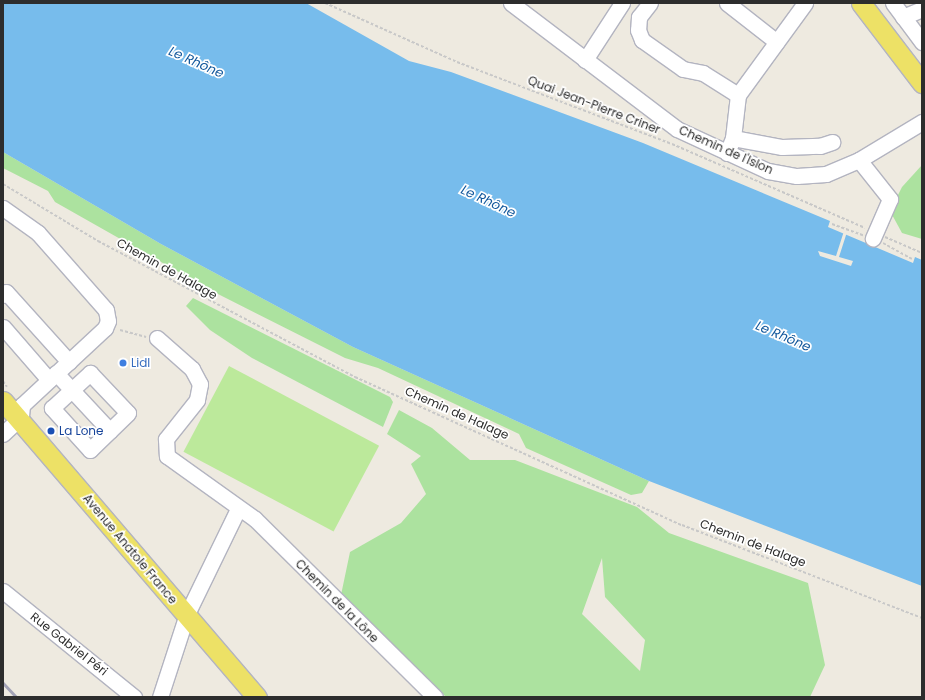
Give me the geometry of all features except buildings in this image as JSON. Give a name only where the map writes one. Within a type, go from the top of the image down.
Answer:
[{"type":"main road","points":[[861,3],[922,83]]},
{"type":"main road","points":[[874,3],[922,66]]},
{"type":"main road","name":"Avenue Anatole France","points":[[3,401],[21,417],[257,697]]},
{"type":"street","name":"Chemin de l'Islon","points":[[511,3],[677,129],[768,171],[797,176],[826,174],[859,160],[922,122]]},
{"type":"street","points":[[586,60],[611,24],[622,3]]},
{"type":"street","points":[[611,24],[617,23],[632,3]]},
{"type":"street","points":[[650,3],[639,17],[638,30],[642,40],[683,70],[703,73],[738,95]]},
{"type":"street","points":[[727,3],[777,42]]},
{"type":"street","points":[[727,153],[734,138],[738,95],[805,3]]},
{"type":"street","points":[[893,3],[922,42]]},
{"type":"street","points":[[903,17],[922,8]]},
{"type":"street","points":[[734,138],[782,147],[820,146],[832,142]]},
{"type":"street","points":[[859,160],[890,199],[874,236]]},
{"type":"street","points":[[3,208],[38,233],[108,315],[105,328],[22,405],[21,417],[3,434]]},
{"type":"street","points":[[3,295],[6,292],[69,362]]},
{"type":"street","points":[[3,327],[52,377],[72,390],[110,431]]},
{"type":"street","name":"Chemin de la Lône","points":[[157,338],[192,369],[200,384],[197,400],[166,439],[167,456],[255,519],[435,697]]},
{"type":"street","points":[[90,373],[128,413],[110,431],[90,450],[52,408],[90,373]]},
{"type":"street","points":[[160,697],[186,614],[238,508]]},
{"type":"street","name":"Rue Gabriel Péri","points":[[3,592],[134,697]]},
{"type":"path","name":"Quai Jean-Pierre Criner","points":[[325,3],[457,62],[672,144],[874,236],[922,253]]},
{"type":"path","name":"Chemin de Halage","points":[[3,184],[105,245],[355,377],[682,525],[922,618]]},
{"type":"path","points":[[832,224],[874,236],[912,259]]},
{"type":"path","points":[[120,330],[144,338],[157,338]]},
{"type":"green space","points":[[3,152],[161,244],[353,347],[649,481],[642,493],[631,495],[526,448],[519,434],[378,368],[345,358],[214,292],[55,202],[48,191],[3,168]]},
{"type":"green space","points":[[922,165],[922,239],[902,233],[890,211],[902,187]]},
{"type":"green space","points":[[193,298],[390,397],[393,402],[383,427],[252,358],[210,330],[186,306]]},
{"type":"green space","points":[[229,366],[379,446],[334,531],[183,452]]},
{"type":"green space","points":[[399,410],[432,428],[470,460],[515,460],[637,507],[669,533],[808,583],[825,665],[810,697],[446,697],[341,595],[350,552],[401,523],[426,494],[411,464],[421,456],[387,434]],"holes":[[[602,558],[605,597],[645,640],[640,671],[582,614]]]},
{"type":"water","name":"Le Rhône","points":[[3,3],[306,3],[409,61],[451,72],[643,143],[830,221],[828,227],[913,263],[915,257],[922,260],[922,586],[649,481],[353,347],[161,244],[3,152]]},
{"type":"pier","points":[[844,231],[847,232],[839,257],[853,261],[851,266],[820,256],[818,251],[836,256]]},
{"type":"railway","points":[[3,683],[16,697]]},
{"type":"place","name":"Lidl","points":[[123,363]]},
{"type":"place","name":"La Lone","points":[[51,431]]}]
